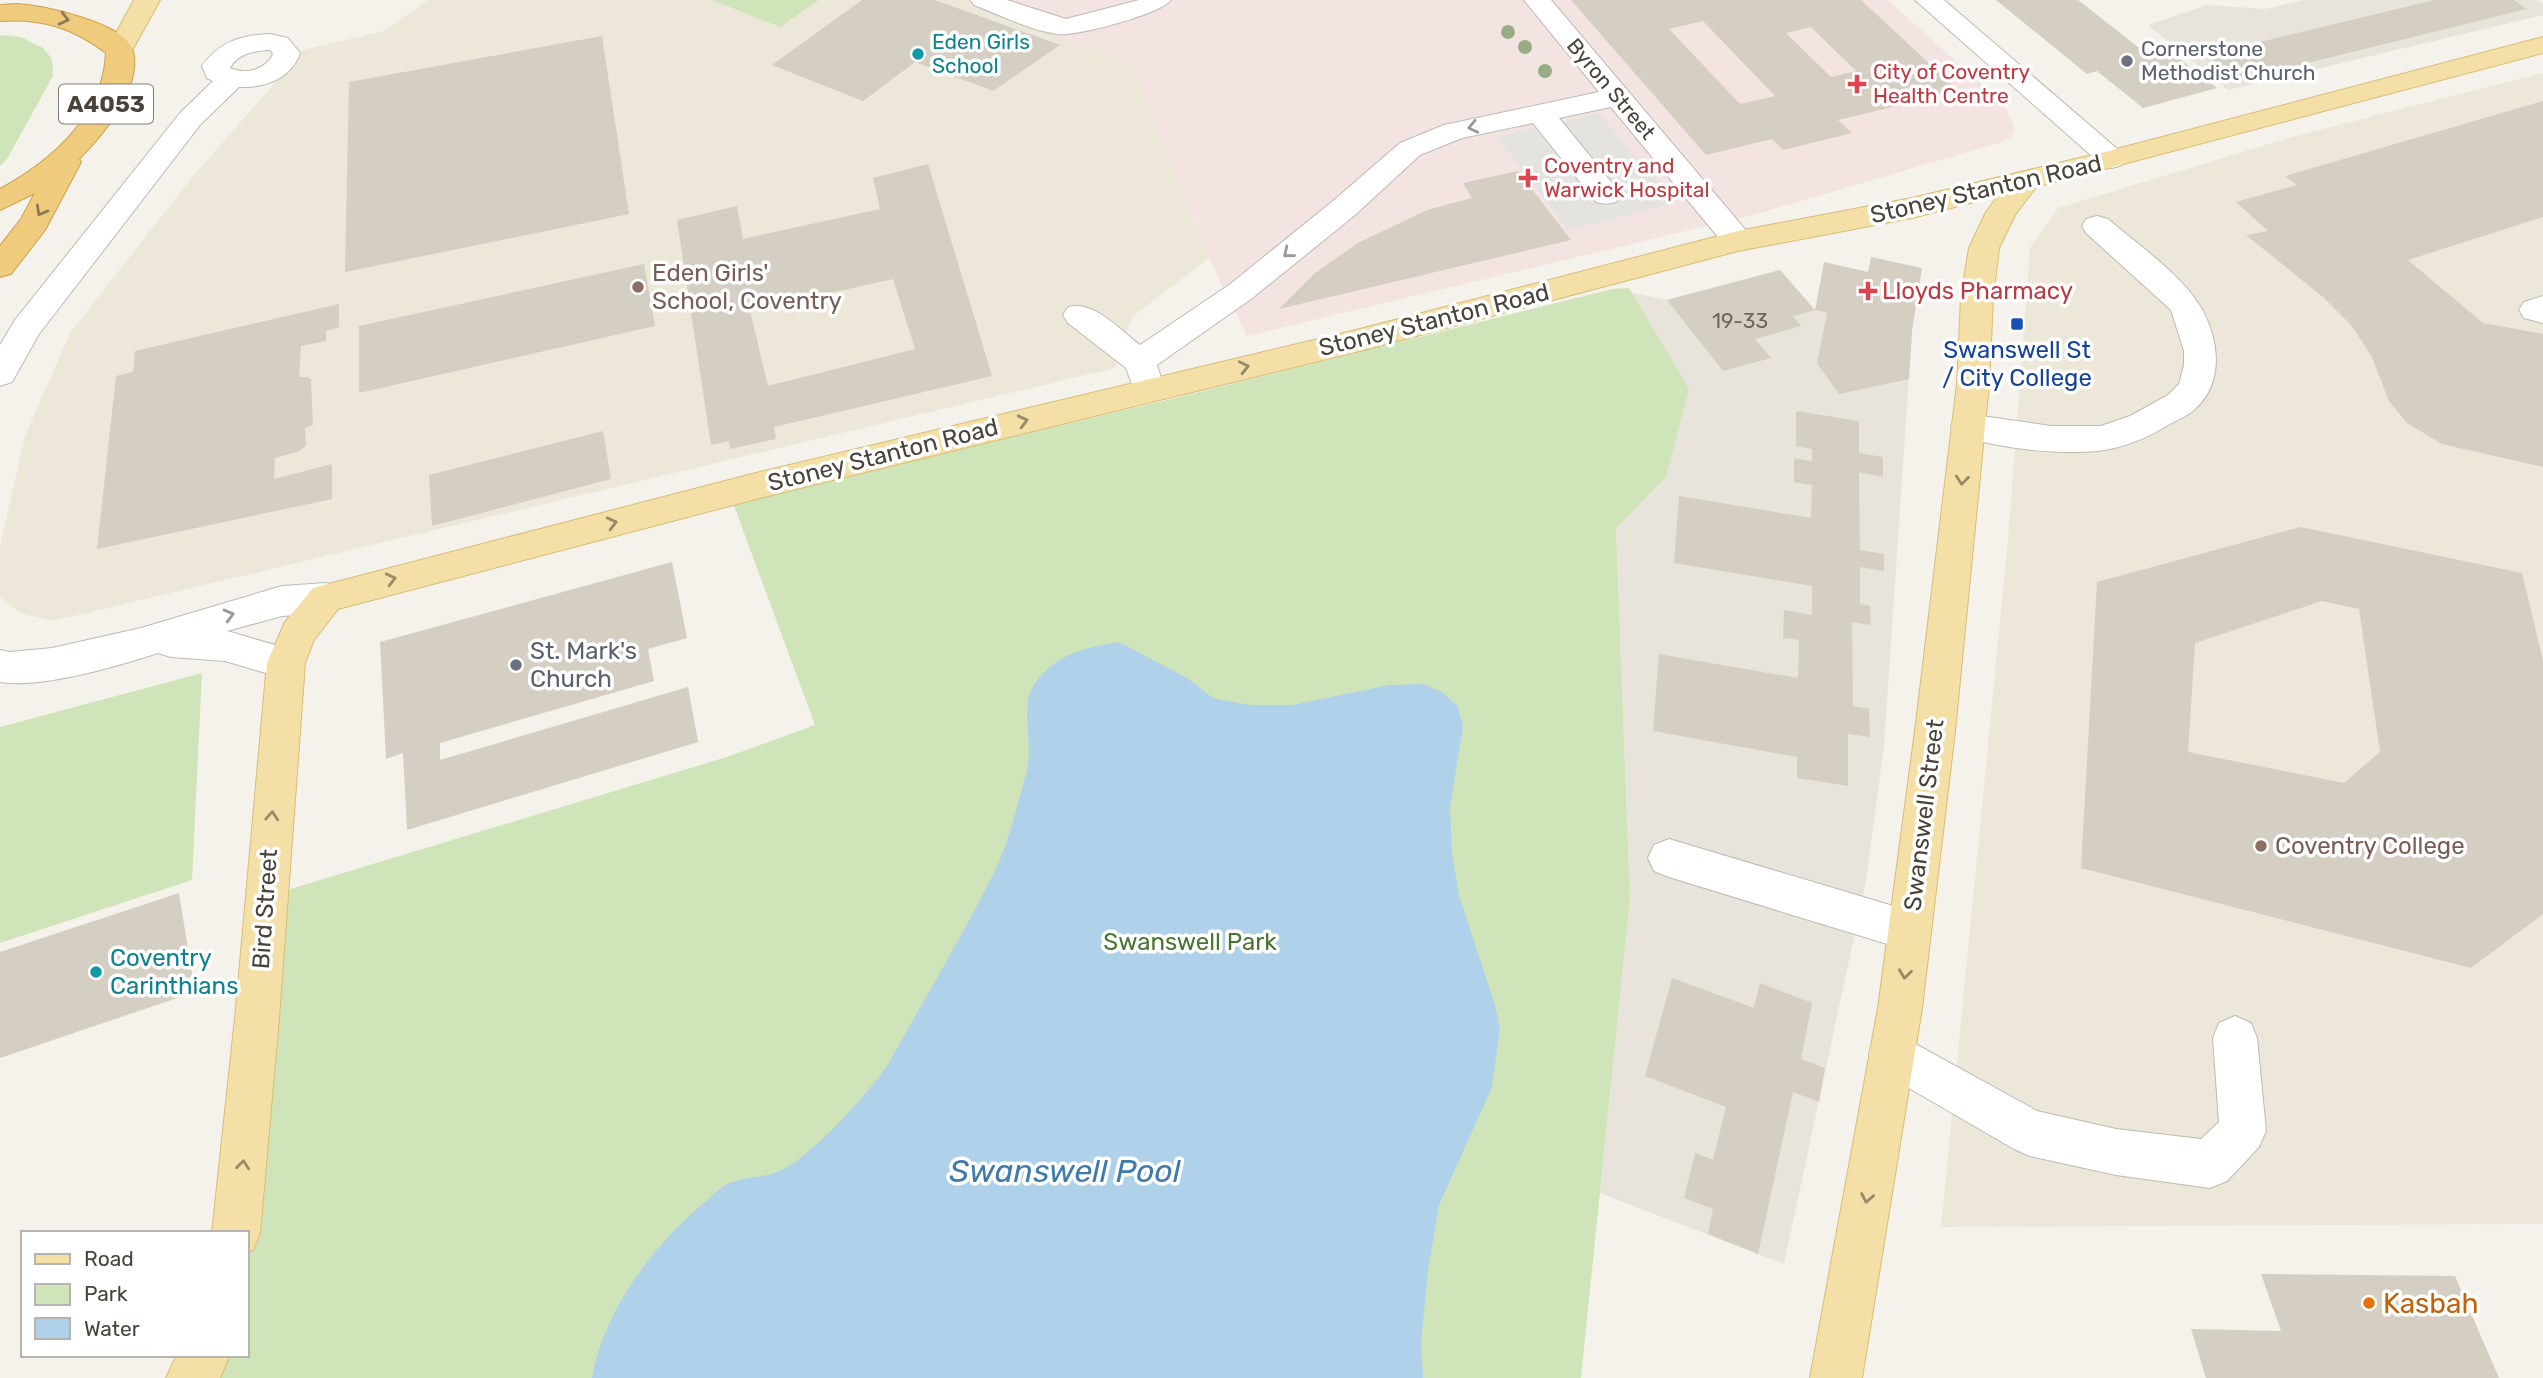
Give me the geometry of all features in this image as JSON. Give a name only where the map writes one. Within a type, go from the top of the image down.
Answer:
[{"type":"highway","name":"A4053","points":[[0,13],[42,14],[74,21],[98,32],[120,50],[122,60],[112,96],[74,151],[34,223],[0,267]]},
{"type":"highway","name":"A4053","points":[[0,201],[50,170],[74,151]]},
{"type":"main road","points":[[120,50],[147,0]]},
{"type":"main road","name":"Stoney Stanton Road","points":[[326,598],[756,486],[1145,376],[1360,340],[1738,242],[1912,208],[2112,159],[2543,45]]},
{"type":"main road","name":"Swanswell Street","points":[[1836,1378],[1892,1054],[1910,931],[1968,426],[1984,248],[2001,212],[2026,180]]},
{"type":"main road","points":[[1912,208],[1941,206],[1965,216],[1976,228],[1984,248]]},
{"type":"main road","name":"Bird Street","points":[[236,1231],[257,1018],[286,663],[305,622],[326,598]]},
{"type":"main road","points":[[192,1378],[204,1357]]},
{"type":"street","points":[[983,0],[1055,26],[1066,27],[1146,7],[1158,0]]},
{"type":"street","name":"Byron Street","points":[[1537,0],[1738,242]]},
{"type":"street","points":[[1928,0],[2112,159]]},
{"type":"street","points":[[0,374],[26,328],[190,119],[231,79]]},
{"type":"street","points":[[1079,315],[1145,376],[1169,339],[1240,292],[1344,208],[1410,149],[1454,131],[1617,97]]},
{"type":"street","points":[[1540,113],[1606,195]]},
{"type":"street","points":[[1968,426],[2063,439],[2103,438],[2137,428],[2185,400],[2196,385],[2201,359],[2188,310],[2179,298],[2097,226]]},
{"type":"street","points":[[0,666],[10,668],[52,664],[141,643],[282,601],[326,598]]},
{"type":"street","points":[[141,643],[187,641],[225,646],[286,663]]},
{"type":"street","points":[[1669,858],[1910,931]]},
{"type":"street","points":[[1892,1054],[2030,1133],[2116,1152],[2210,1164],[2243,1131],[2235,1038]]},
{"type":"shaded area","name":"Eden Girls' School, Coventry","points":[[428,0],[963,0],[1132,64],[1209,258],[1132,317],[1115,368],[53,621],[21,613],[0,597],[0,546],[25,436],[70,333],[194,175],[304,50],[384,31]]},
{"type":"shaded area","name":"Coventry and Warwick Hospital","points":[[963,0],[1888,0],[2004,105],[2015,128],[2011,137],[2002,142],[1757,214],[1247,336],[1209,258],[1132,64]]},
{"type":"shaded area","points":[[2304,0],[2537,0],[2543,3],[2543,15],[2228,90],[2148,25],[2207,5],[2265,9]]},
{"type":"shaded area","name":"Coventry College","points":[[2543,73],[2543,1224],[1941,1227],[2008,540],[2030,248],[2058,208],[2295,136]]},
{"type":"shaded area","points":[[1599,113],[1676,203],[1568,230],[1497,137]]},
{"type":"shaded area","points":[[1780,270],[1815,310],[1912,331],[1884,746],[1866,881],[1784,1264],[1600,1193],[1630,898],[1616,528],[1666,477],[1612,289],[1667,300]]},
{"type":"green space","points":[[712,0],[819,0],[780,27]]},
{"type":"green space","points":[[0,35],[21,37],[43,48],[52,59],[53,76],[7,159],[0,166]]},
{"type":"green space","name":"Swanswell Park","points":[[1629,288],[1689,389],[1666,477],[1616,528],[1630,898],[1581,1378],[208,1378],[217,1357],[248,1357],[248,1275],[287,890],[730,756],[815,725],[733,503],[1159,402],[1612,289]]},
{"type":"green space","points":[[202,673],[192,880],[0,943],[0,727]]},
{"type":"water","name":"Swanswell Pool","points":[[1119,642],[1187,678],[1213,698],[1249,705],[1292,705],[1389,685],[1423,684],[1442,692],[1458,707],[1463,726],[1450,807],[1452,854],[1459,895],[1495,1005],[1500,1029],[1492,1087],[1439,1205],[1428,1271],[1421,1342],[1423,1378],[592,1378],[607,1328],[619,1304],[667,1238],[723,1186],[776,1173],[795,1162],[839,1123],[887,1066],[1000,860],[1027,770],[1027,713],[1031,691],[1044,672],[1063,658],[1084,649]]},
{"type":"building","name":"Eden Girls School","points":[[862,0],[935,0],[1060,45],[993,91],[915,62],[863,101],[772,65]]},
{"type":"building","name":"City of Coventry Health Centre","points":[[1571,0],[1861,0],[1959,91],[1838,120],[1852,133],[1783,150],[1772,139],[1706,155]],"holes":[[[1703,21],[1775,96],[1740,104],[1669,29]],[[1811,27],[1856,71],[1831,77],[1786,33]]]},
{"type":"building","name":"Cornerstone Methodist Church","points":[[1996,0],[2078,0],[2143,51],[2163,46],[2217,88],[2143,108],[2097,71],[2087,74]]},
{"type":"building","points":[[2434,0],[2514,0],[2527,9],[2238,80],[2206,55]]},
{"type":"building","points":[[602,36],[629,214],[345,272],[349,82]]},
{"type":"building","points":[[2543,101],[2543,217],[2408,260],[2483,323],[2543,334],[2543,467],[2442,444],[2407,423],[2389,401],[2371,355],[2351,325],[2323,297],[2246,235],[2268,231],[2236,202],[2297,185],[2285,176]]},
{"type":"building","points":[[928,164],[992,376],[774,427],[776,439],[730,449],[729,441],[711,445],[677,220],[737,206],[743,239],[880,209],[873,178]],"holes":[[[893,279],[915,349],[768,386],[750,311]]]},
{"type":"building","points":[[1518,171],[1571,240],[1279,309],[1315,273],[1358,243],[1427,210],[1472,198],[1463,183]]},
{"type":"building","points":[[1871,257],[1922,268],[1912,331],[1909,379],[1839,394],[1817,363],[1827,313],[1815,310],[1824,262],[1868,272]]},
{"type":"building","points":[[644,264],[655,326],[359,393],[359,326]]},
{"type":"building","points":[[1780,270],[1815,310],[1793,316],[1801,326],[1755,339],[1771,358],[1723,371],[1667,300]]},
{"type":"building","points":[[339,304],[339,327],[326,331],[326,341],[301,346],[299,377],[311,379],[313,425],[305,428],[306,446],[299,451],[275,458],[274,479],[332,464],[332,499],[97,549],[116,376],[133,372],[135,351]]},
{"type":"building","points":[[1796,411],[1859,421],[1859,453],[1883,457],[1883,477],[1859,472],[1860,550],[1884,554],[1884,571],[1860,567],[1860,604],[1870,606],[1871,625],[1852,622],[1853,706],[1869,709],[1870,737],[1848,734],[1848,786],[1797,778],[1797,757],[1653,731],[1659,654],[1798,678],[1799,640],[1783,638],[1784,610],[1812,615],[1812,586],[1674,563],[1679,496],[1811,518],[1812,485],[1794,482],[1794,458],[1812,461],[1812,449],[1796,446]]},
{"type":"building","points":[[603,431],[611,479],[432,526],[429,475]]},
{"type":"building","name":"Coventry College","points":[[2300,527],[2522,573],[2543,661],[2543,914],[2471,968],[2081,868],[2097,582]],"holes":[[[2322,601],[2359,609],[2380,752],[2344,783],[2188,752],[2195,643]]]},
{"type":"building","name":"St. Mark's Church","points":[[672,562],[687,638],[648,649],[654,681],[440,743],[440,760],[688,687],[698,742],[407,830],[403,753],[386,759],[380,642]]},
{"type":"building","name":"Coventry Carinthians","points":[[179,893],[195,992],[0,1058],[0,952]]},
{"type":"building","points":[[1672,978],[1754,1008],[1760,983],[1812,1003],[1801,1059],[1825,1068],[1819,1102],[1793,1092],[1758,1254],[1708,1234],[1713,1209],[1684,1198],[1695,1153],[1713,1160],[1726,1107],[1645,1076]]},
{"type":"building","name":"Kasbah","points":[[2261,1274],[2455,1276],[2499,1378],[2206,1378],[2191,1329],[2281,1331]]},
{"type":"place","name":"Eden Girls School","points":[[918,54]]},
{"type":"place","name":"Cornerstone Methodist Church","points":[[2127,61]]},
{"type":"place","name":"City of Coventry Health Centre","points":[[1857,84]]},
{"type":"place","name":"Coventry and Warwick Hospital","points":[[1528,178]]},
{"type":"place","name":"Eden Girls' School, Coventry","points":[[638,287]]},
{"type":"place","name":"Lloyds Pharmacy","points":[[1868,291]]},
{"type":"place","name":"Swanswell St / City College","points":[[2017,324]]},
{"type":"place","name":"St. Mark's Church","points":[[516,665]]},
{"type":"place","name":"Coventry College","points":[[2261,846]]},
{"type":"place","name":"Coventry Carinthians","points":[[96,972]]},
{"type":"place","name":"Kasbah","points":[[2369,1303]]}]
